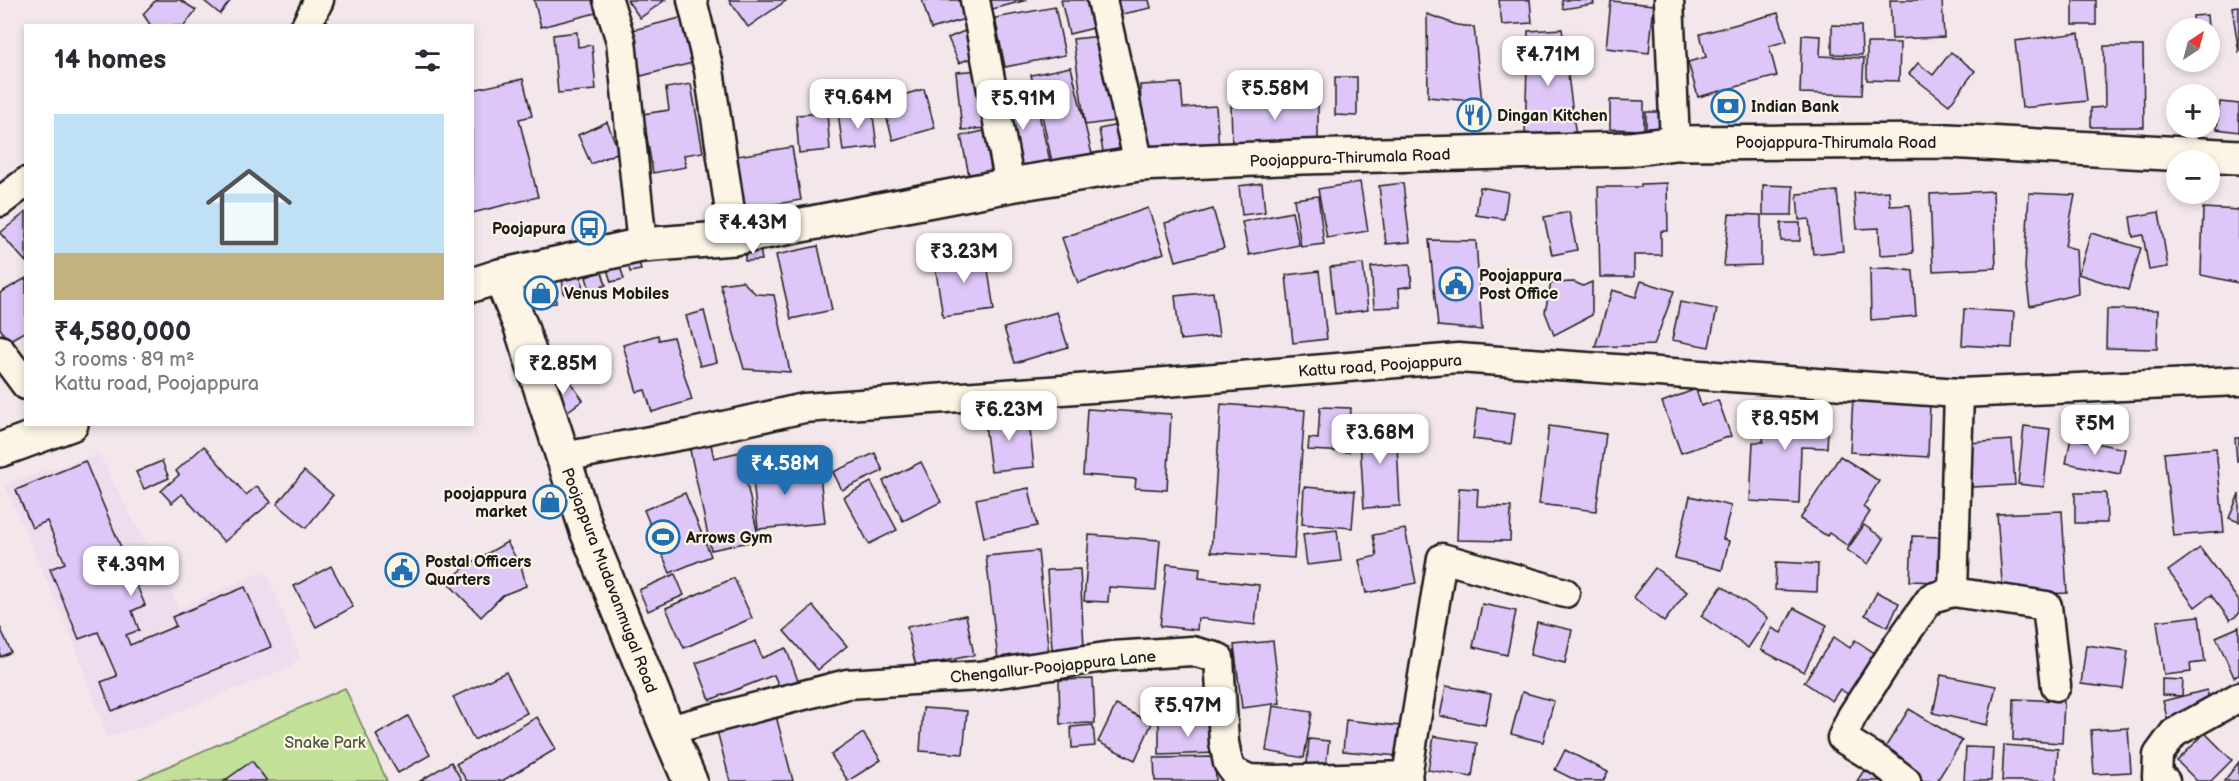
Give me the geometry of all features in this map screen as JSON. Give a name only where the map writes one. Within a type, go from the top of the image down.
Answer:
[{"type":"main road","name":"Poojappura-Thirumala Road","points":[[486,280],[642,245],[734,238],[1010,185],[1138,164],[1302,157],[1629,149],[1675,143],[1948,141],[2239,157]]},
{"type":"main road","name":"Poojappura Mudavanmugal Road","points":[[486,280],[522,327],[587,531],[690,781]]},
{"type":"main road","points":[[0,450],[61,426]]},
{"type":"street","points":[[307,24],[319,0]]},
{"type":"street","points":[[608,0],[621,41],[642,245]]},
{"type":"street","points":[[692,0],[709,70],[734,238]]},
{"type":"street","points":[[975,0],[1010,185]]},
{"type":"street","points":[[1102,0],[1138,164]]},
{"type":"street","points":[[1669,0],[1675,143]]},
{"type":"street","points":[[0,202],[24,184]]},
{"type":"street","points":[[0,350],[24,382]]},
{"type":"street","name":"Kattu road, Poojappura","points":[[563,457],[688,434],[804,408],[1105,387],[1458,358],[1959,393],[2239,381]]},
{"type":"street","points":[[1953,592],[1959,393]]},
{"type":"street","points":[[1407,779],[1442,558],[1565,593]]},
{"type":"street","points":[[1906,781],[1884,764],[1842,738],[1852,716],[1931,598],[1953,592],[2047,606],[2056,686]]},
{"type":"street","name":"Chengallur-Poojappura Lane","points":[[668,730],[847,684],[979,676],[1112,656],[1192,651],[1219,658],[1224,742],[1228,763],[1234,772],[1249,778],[1276,780],[1407,779]]},
{"type":"street","points":[[2165,781],[2157,777],[2158,755],[2174,733],[2239,697]]},
{"type":"shaded area","points":[[99,454],[179,608],[265,570],[300,656],[290,667],[141,727],[107,737],[74,643],[4,484]]},
{"type":"green space","name":"Snake Park","points":[[345,688],[387,781],[135,781]]},
{"type":"building","points":[[156,0],[180,0],[196,10],[186,24],[150,24],[143,14]]},
{"type":"building","points":[[203,0],[231,0],[220,14]]},
{"type":"building","points":[[534,0],[593,0],[596,13],[541,27]]},
{"type":"building","points":[[627,0],[665,0],[640,18]]},
{"type":"building","points":[[729,0],[787,0],[748,27]]},
{"type":"building","points":[[922,0],[970,0],[975,16],[931,29]]},
{"type":"building","points":[[982,0],[1027,0],[985,11]]},
{"type":"building","points":[[1061,0],[1095,0],[1102,26],[1069,34]]},
{"type":"building","points":[[1107,0],[1149,0],[1151,8],[1122,14],[1122,11],[1110,13]]},
{"type":"building","points":[[1499,0],[1530,0],[1532,23],[1502,25]]},
{"type":"building","points":[[1562,0],[1593,0],[1594,4],[1563,9]]},
{"type":"building","points":[[1890,0],[1942,0],[1944,37],[1892,39]]},
{"type":"building","points":[[2073,0],[2096,0],[2096,25],[2073,25]]},
{"type":"building","points":[[1611,1],[1654,5],[1649,53],[1606,48]]},
{"type":"building","points":[[2239,6],[2239,53],[2232,7]]},
{"type":"building","points":[[1055,7],[1065,55],[1005,67],[995,18]]},
{"type":"building","points":[[1778,13],[1787,41],[1769,46],[1777,76],[1698,97],[1688,62],[1706,57],[1700,34]]},
{"type":"building","points":[[1427,14],[1457,25],[1474,27],[1482,102],[1428,97]]},
{"type":"building","points":[[2207,15],[2207,18],[2193,18],[2193,16]]},
{"type":"building","points":[[688,16],[700,61],[641,76],[629,31]]},
{"type":"building","points":[[1832,25],[1861,26],[1862,55],[1832,54]]},
{"type":"building","points":[[1562,29],[1576,137],[1525,136],[1528,31]]},
{"type":"building","points":[[967,30],[978,55],[959,63],[948,38]]},
{"type":"building","points":[[577,32],[578,47],[592,45],[596,90],[558,93],[553,35]]},
{"type":"building","points":[[2079,33],[2087,101],[2022,108],[2015,41]]},
{"type":"building","points":[[1802,35],[1821,36],[1820,56],[1864,58],[1862,95],[1800,93]]},
{"type":"building","points":[[1102,36],[1114,121],[1085,125],[1073,39]]},
{"type":"building","points":[[1867,43],[1900,43],[1899,81],[1867,80]]},
{"type":"building","points":[[2104,46],[2143,46],[2144,127],[2091,127],[2091,108],[2105,107]]},
{"type":"building","points":[[1951,52],[1975,71],[1949,105],[1909,74],[1918,63],[1933,75]]},
{"type":"building","points":[[1071,67],[1092,154],[1052,162],[1035,83],[1031,75]]},
{"type":"building","points":[[982,70],[987,128],[962,130],[956,72]]},
{"type":"building","points":[[1335,77],[1357,77],[1357,116],[1335,115]]},
{"type":"building","points":[[523,79],[532,116],[519,119],[538,197],[474,213],[474,90]]},
{"type":"building","points":[[1181,83],[1183,108],[1216,106],[1219,149],[1144,154],[1140,85]]},
{"type":"building","points":[[691,84],[703,152],[684,155],[686,167],[653,173],[643,114],[669,110],[666,88]]},
{"type":"building","points":[[924,89],[935,128],[893,140],[882,101]]},
{"type":"building","points":[[1033,89],[1051,165],[1014,173],[996,97]]},
{"type":"building","points":[[1231,100],[1318,100],[1318,142],[1232,143]]},
{"type":"building","points":[[1610,100],[1644,101],[1644,130],[1610,129]]},
{"type":"building","points":[[2220,102],[2239,104],[2239,132],[2220,129]]},
{"type":"building","points":[[872,108],[877,147],[843,151],[838,112]]},
{"type":"building","points":[[1646,112],[1667,112],[1667,128],[1646,128]]},
{"type":"building","points":[[827,113],[830,150],[799,153],[796,115]]},
{"type":"building","points":[[607,122],[619,152],[591,164],[578,135]]},
{"type":"building","points":[[1123,124],[1129,153],[1104,158],[1099,129]]},
{"type":"building","points":[[984,131],[993,175],[970,180],[961,136]]},
{"type":"building","points":[[792,147],[801,200],[740,210],[731,157]]},
{"type":"building","points":[[1360,182],[1368,231],[1327,238],[1318,189]]},
{"type":"building","points":[[1262,183],[1265,212],[1242,215],[1239,186]]},
{"type":"building","points":[[1403,183],[1410,242],[1386,244],[1379,186]]},
{"type":"building","points":[[1667,183],[1668,231],[1661,231],[1661,255],[1634,255],[1634,277],[1600,277],[1598,187],[1641,187],[1641,184]]},
{"type":"building","points":[[1763,185],[1793,186],[1792,215],[1763,215]]},
{"type":"building","points":[[1480,187],[1508,192],[1504,219],[1476,215]]},
{"type":"building","points":[[1837,191],[1843,251],[1813,254],[1809,219],[1799,220],[1797,194]]},
{"type":"building","points":[[1889,191],[1890,206],[1910,205],[1913,253],[1880,255],[1879,228],[1857,229],[1854,193]]},
{"type":"building","points":[[1993,191],[1996,268],[1933,271],[1930,194]]},
{"type":"building","points":[[2029,193],[2075,195],[2065,246],[2076,249],[2078,294],[2030,306],[2025,268]]},
{"type":"building","points":[[1318,196],[1324,244],[1301,247],[1294,199]]},
{"type":"building","points":[[1148,208],[1164,253],[1078,283],[1062,238]]},
{"type":"building","points":[[2203,208],[2239,210],[2239,283],[2201,275]]},
{"type":"building","points":[[1213,209],[1224,248],[1176,261],[1165,223]]},
{"type":"building","points":[[1292,212],[1299,245],[1249,255],[1242,222]]},
{"type":"building","points":[[1569,212],[1577,250],[1552,255],[1544,217]]},
{"type":"building","points":[[2159,212],[2168,267],[2149,270],[2143,235],[2133,237],[2130,217]]},
{"type":"building","points":[[24,214],[24,260],[0,233]]},
{"type":"building","points":[[1729,214],[1761,215],[1761,265],[1724,266]]},
{"type":"building","points":[[1781,223],[1800,223],[1800,241],[1781,241]]},
{"type":"building","points":[[2091,233],[2141,248],[2128,290],[2078,274]]},
{"type":"building","name":"Poojappura Post Office","points":[[1429,240],[1476,241],[1482,330],[1438,326]]},
{"type":"building","points":[[818,246],[832,310],[791,319],[776,255]]},
{"type":"building","points":[[760,249],[762,260],[745,261],[745,251]]},
{"type":"building","points":[[985,250],[994,310],[943,317],[934,258]]},
{"type":"building","points":[[639,262],[641,270],[630,272],[628,264]]},
{"type":"building","points":[[1363,264],[1368,310],[1335,314],[1330,267]]},
{"type":"building","points":[[1410,264],[1412,286],[1399,288],[1400,307],[1374,308],[1371,267]]},
{"type":"building","points":[[620,266],[624,279],[611,282],[607,269]]},
{"type":"building","points":[[1889,268],[1913,271],[1916,316],[1871,320],[1870,269]]},
{"type":"building","points":[[1319,271],[1327,339],[1293,343],[1286,275]]},
{"type":"building","points":[[602,272],[606,285],[590,291],[586,277]]},
{"type":"building","points":[[581,275],[583,292],[564,294],[562,278]]},
{"type":"building","points":[[24,279],[24,332],[8,341],[0,328],[0,293]]},
{"type":"building","name":"Venus Mobiles","points":[[554,280],[556,303],[529,305],[527,283]]},
{"type":"building","points":[[742,281],[756,294],[774,295],[790,372],[744,369],[720,284]]},
{"type":"building","points":[[1641,281],[1674,291],[1654,345],[1595,347],[1612,290],[1636,297]]},
{"type":"building","points":[[1574,282],[1583,286],[1592,282],[1592,315],[1554,335],[1545,312],[1551,283]]},
{"type":"building","points":[[1213,292],[1219,336],[1180,340],[1175,296]]},
{"type":"building","points":[[1680,302],[1717,309],[1709,347],[1672,340]]},
{"type":"building","points":[[1964,309],[2014,312],[2012,348],[1962,345]]},
{"type":"building","points":[[2107,309],[2158,310],[2157,349],[2106,348]]},
{"type":"building","points":[[704,311],[717,362],[700,366],[686,316]]},
{"type":"building","points":[[1057,312],[1068,347],[1015,363],[1004,328]]},
{"type":"building","points":[[658,335],[659,340],[673,337],[692,400],[652,412],[645,390],[637,392],[623,345]]},
{"type":"building","points":[[565,375],[583,400],[561,416],[543,391]]},
{"type":"building","points":[[1696,389],[1701,406],[1718,400],[1731,436],[1681,453],[1662,402]]},
{"type":"building","points":[[1853,397],[1930,402],[1928,457],[1850,452]]},
{"type":"building","points":[[1221,404],[1305,410],[1294,558],[1211,552]]},
{"type":"building","points":[[1765,405],[1829,409],[1827,448],[1801,447],[1799,504],[1750,501],[1753,442],[1763,442]]},
{"type":"building","points":[[1320,407],[1351,408],[1349,452],[1308,450],[1309,438],[1318,439]]},
{"type":"building","points":[[1477,408],[1515,413],[1511,444],[1473,439]]},
{"type":"building","points":[[1087,409],[1171,414],[1167,490],[1135,488],[1136,479],[1083,475]]},
{"type":"building","points":[[1028,412],[1034,467],[991,471],[984,417]]},
{"type":"building","points":[[1396,423],[1400,506],[1364,508],[1359,425]]},
{"type":"building","points":[[1549,426],[1606,434],[1596,511],[1539,504]]},
{"type":"building","points":[[2024,426],[2050,429],[2044,487],[2018,484]]},
{"type":"building","points":[[2071,438],[2125,449],[2120,474],[2066,463]]},
{"type":"building","points":[[2235,438],[2239,438],[2239,461],[2237,461]]},
{"type":"building","points":[[710,440],[714,458],[740,452],[759,540],[711,550],[689,445]]},
{"type":"building","points":[[2012,440],[2015,485],[1972,487],[1969,443]]},
{"type":"building","points":[[204,446],[246,495],[257,486],[271,502],[224,542],[182,494],[172,503],[161,491],[179,475],[176,471]]},
{"type":"building","points":[[2216,448],[2224,532],[2173,536],[2164,453]]},
{"type":"building","points":[[875,453],[883,471],[842,490],[833,472]]},
{"type":"building","points":[[1840,456],[1879,481],[1863,507],[1870,512],[1848,546],[1829,533],[1827,536],[1800,519]]},
{"type":"building","points":[[787,457],[789,479],[820,475],[825,523],[758,529],[751,460]]},
{"type":"building","points":[[85,461],[145,605],[132,611],[139,630],[126,635],[130,645],[176,626],[172,617],[245,587],[271,647],[112,711],[101,682],[117,676],[98,632],[79,639],[50,569],[65,563],[47,521],[32,528],[16,490]]},
{"type":"building","points":[[162,461],[169,478],[144,489],[136,472]]},
{"type":"building","points":[[921,462],[941,502],[903,521],[883,481]]},
{"type":"building","points":[[304,471],[333,495],[306,528],[277,504]]},
{"type":"building","points":[[871,482],[897,530],[869,544],[844,497]]},
{"type":"building","points":[[1304,487],[1355,491],[1352,528],[1302,524]]},
{"type":"building","points":[[1029,488],[1037,526],[984,537],[976,499]]},
{"type":"building","points":[[1459,488],[1478,489],[1477,506],[1511,507],[1510,541],[1457,540]]},
{"type":"building","points":[[685,493],[711,556],[670,573],[644,510]]},
{"type":"building","points":[[2075,493],[2106,493],[2107,523],[2075,523]]},
{"type":"building","points":[[2239,494],[2239,522],[2229,518]]},
{"type":"building","points":[[1690,496],[1731,506],[1723,539],[1729,541],[1722,570],[1675,558]]},
{"type":"building","points":[[2062,511],[2067,593],[2003,596],[1997,514]]},
{"type":"building","points":[[1864,525],[1884,539],[1868,564],[1847,550]]},
{"type":"building","points":[[1405,529],[1416,583],[1366,593],[1359,560],[1377,556],[1373,535]]},
{"type":"building","points":[[1337,530],[1341,561],[1307,565],[1303,534]]},
{"type":"building","points":[[1089,535],[1160,540],[1156,590],[1109,587],[1108,602],[1084,601]]},
{"type":"building","points":[[1912,536],[1940,537],[1938,582],[1910,581]]},
{"type":"building","points":[[507,542],[522,569],[526,586],[503,595],[481,617],[447,582],[469,564]]},
{"type":"building","points":[[2200,548],[2239,601],[2239,614],[2230,620],[2211,595],[2195,607],[2168,571]]},
{"type":"building","points":[[1038,551],[1049,655],[998,660],[986,556]]},
{"type":"building","points":[[1776,562],[1818,564],[1817,592],[1775,590]]},
{"type":"building","points":[[1167,564],[1200,568],[1199,578],[1259,585],[1255,625],[1198,618],[1197,630],[1160,626]]},
{"type":"building","points":[[331,566],[353,607],[316,627],[294,586]]},
{"type":"building","points":[[1655,568],[1687,592],[1664,622],[1633,597]]},
{"type":"building","points":[[1080,569],[1084,647],[1052,649],[1047,570]]},
{"type":"building","points":[[675,574],[684,595],[648,611],[639,590]]},
{"type":"building","points":[[734,578],[752,618],[684,648],[666,608]]},
{"type":"building","points":[[1722,586],[1768,618],[1748,648],[1701,616]]},
{"type":"building","points":[[1877,592],[1899,603],[1888,627],[1865,615]]},
{"type":"building","points":[[1482,604],[1516,611],[1507,655],[1473,647]]},
{"type":"building","points":[[813,606],[847,646],[818,670],[784,631]]},
{"type":"building","points":[[1794,608],[1827,625],[1804,672],[1761,650],[1772,628],[1781,633]]},
{"type":"building","points":[[966,615],[974,655],[916,667],[907,627]]},
{"type":"building","points":[[2199,616],[2205,662],[2190,664],[2191,672],[2164,675],[2157,621]]},
{"type":"building","points":[[1537,622],[1572,630],[1565,663],[1530,655]]},
{"type":"building","points":[[0,627],[11,652],[0,657]]},
{"type":"building","points":[[2239,627],[2239,675],[2234,677],[2216,637]]},
{"type":"building","points":[[1834,637],[1850,648],[1855,640],[1885,660],[1858,701],[1840,689],[1832,701],[1804,682]]},
{"type":"building","points":[[756,641],[762,658],[786,648],[800,686],[782,693],[774,675],[710,700],[696,663]]},
{"type":"building","points":[[1273,641],[1280,703],[1242,708],[1234,645]]},
{"type":"building","points":[[2086,645],[2128,651],[2123,689],[2081,684]]},
{"type":"building","points":[[506,672],[527,713],[474,740],[453,697]]},
{"type":"building","points":[[1941,675],[1996,686],[1987,725],[1933,713]]},
{"type":"building","points":[[1093,679],[1095,723],[1060,724],[1059,680]]},
{"type":"building","points":[[2162,679],[2183,680],[2182,696],[2162,695]]},
{"type":"building","points":[[1446,686],[1491,694],[1485,725],[1440,716]]},
{"type":"building","points":[[2207,690],[2212,712],[2168,722],[2163,701]]},
{"type":"building","points":[[1214,692],[1217,713],[1162,721],[1159,700]]},
{"type":"building","points":[[1522,692],[1554,701],[1543,742],[1511,734]]},
{"type":"building","points":[[2014,699],[2064,701],[2062,743],[2013,740]]},
{"type":"building","points":[[1116,705],[1152,723],[1135,760],[1098,742]]},
{"type":"building","points":[[1273,706],[1312,712],[1304,758],[1266,751]]},
{"type":"building","points":[[923,708],[967,711],[963,754],[920,751]]},
{"type":"building","points":[[1909,709],[1962,741],[1937,781],[1924,781],[1881,754]]},
{"type":"building","points":[[775,712],[793,781],[730,781],[716,727]]},
{"type":"building","points":[[408,716],[430,755],[398,773],[376,735]]},
{"type":"building","points":[[537,717],[556,749],[502,781],[467,781],[456,764]]},
{"type":"building","points":[[1346,720],[1400,726],[1398,756],[1343,751]]},
{"type":"building","points":[[1216,721],[1217,753],[1159,755],[1159,722]]},
{"type":"building","points":[[1093,725],[1095,746],[1072,748],[1071,727]]},
{"type":"building","points":[[2128,728],[2131,772],[2094,774],[2091,730]]},
{"type":"building","points":[[863,733],[881,760],[848,781],[831,755]]},
{"type":"building","points":[[2205,733],[2232,760],[2211,781],[2197,781],[2177,761]]},
{"type":"building","points":[[1434,736],[1477,743],[1472,777],[1428,770]]},
{"type":"building","points":[[1309,739],[1329,741],[1326,766],[1307,764]]},
{"type":"building","points":[[2004,745],[2058,749],[2056,781],[2002,781]]},
{"type":"building","points":[[1966,747],[1993,748],[1991,781],[1964,781]]},
{"type":"building","points":[[1565,750],[1608,772],[1603,781],[1577,781],[1555,770]]},
{"type":"building","points":[[1215,757],[1216,781],[1155,781],[1154,758]]},
{"type":"building","points":[[252,761],[267,781],[224,781]]},
{"type":"building","points":[[1870,761],[1900,781],[1857,781]]},
{"type":"building","points":[[451,762],[462,781],[420,781]]},
{"type":"building","points":[[2239,762],[2239,781],[2224,781]]},
{"type":"place","name":"Indian Bank","points":[[1728,106]]},
{"type":"place","name":"Dingan Kitchen","points":[[1474,115]]},
{"type":"place","name":"Poojapura","points":[[589,228]]},
{"type":"place","name":"Poojappura Post Office","points":[[1456,284]]},
{"type":"place","name":"Venus Mobiles","points":[[541,293]]},
{"type":"place","name":"poojappura market","points":[[550,502]]},
{"type":"place","name":"Arrows Gym","points":[[663,537]]},
{"type":"place","name":"Postal Officers Quarters","points":[[402,570]]}]
